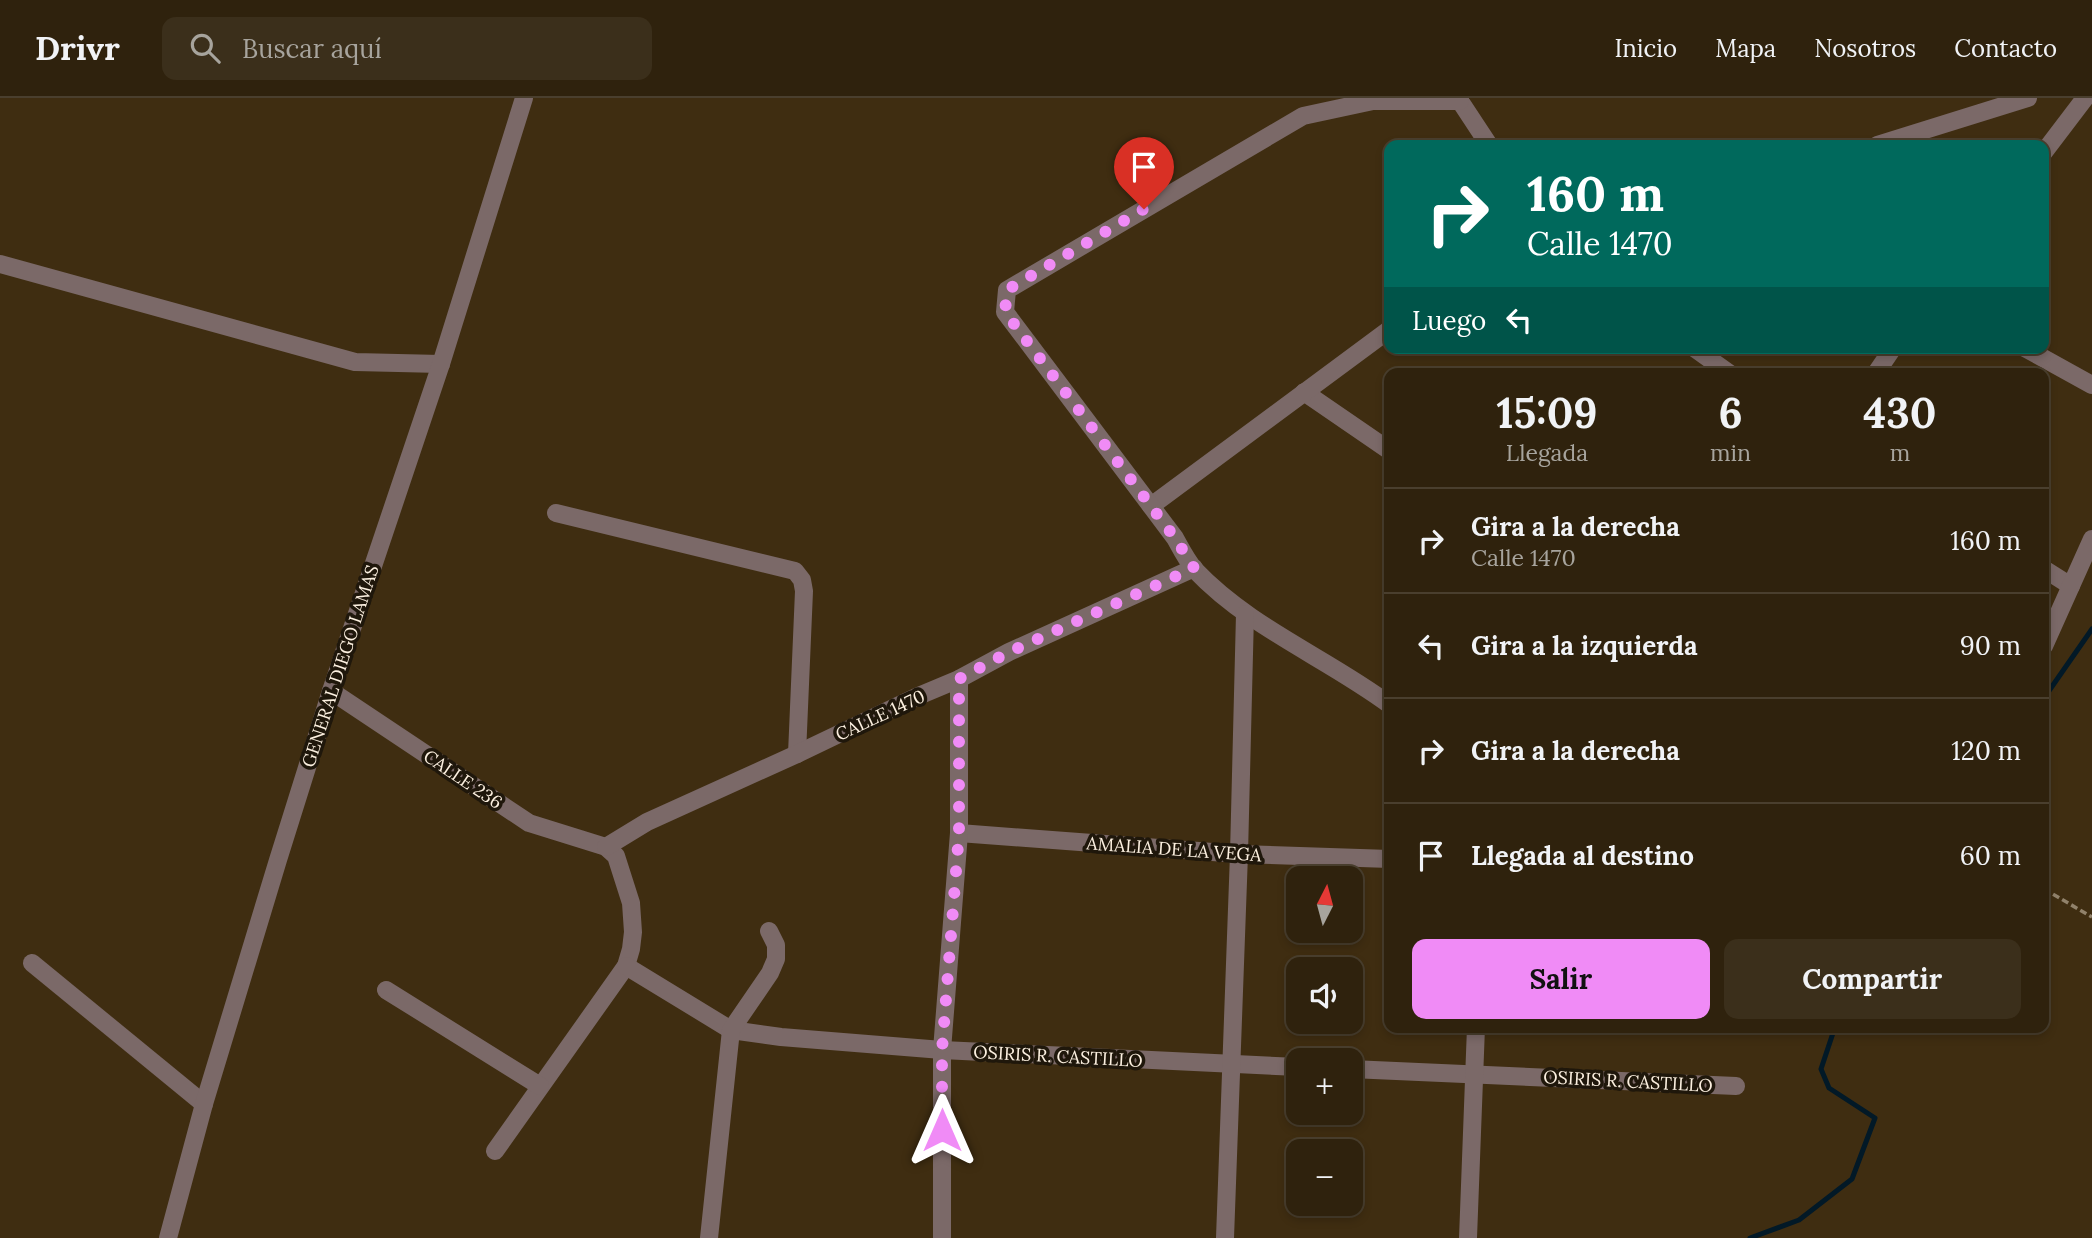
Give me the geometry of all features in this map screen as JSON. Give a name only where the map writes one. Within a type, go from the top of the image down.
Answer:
[{"type":"street","name":"GENERAL DIEGO LAMAS","points":[[168,1238],[204,1104],[331,691],[441,364],[524,98]]},
{"type":"street","points":[[1893,140],[2028,98]]},
{"type":"street","points":[[2049,145],[2085,98]]},
{"type":"street","points":[[1384,701],[1310,652],[1245,614],[1194,568],[1175,538],[1005,312],[1007,290],[1303,116],[1373,102],[1460,99],[1486,140]]},
{"type":"street","points":[[0,264],[355,362],[441,364]]},
{"type":"street","points":[[1150,506],[1384,334]]},
{"type":"street","points":[[1702,354],[1722,368]]},
{"type":"street","points":[[2036,354],[2092,385]]},
{"type":"street","points":[[1304,392],[1384,447]]},
{"type":"street","points":[[556,513],[795,571],[802,580],[804,591],[797,754]]},
{"type":"street","points":[[2049,635],[2092,539]]},
{"type":"street","name":"CALLE 1470","points":[[606,847],[647,822],[1194,568]]},
{"type":"street","points":[[2049,572],[2071,586]]},
{"type":"street","points":[[1225,1238],[1245,614]]},
{"type":"street","points":[[942,1238],[942,1050],[959,833],[959,679]]},
{"type":"street","name":"CALLE 236","points":[[331,691],[529,823],[606,847]]},
{"type":"street","name":"AMALIA DE LA VEGA","points":[[959,833],[1239,854],[1384,859]]},
{"type":"street","points":[[495,1151],[626,966],[633,932],[631,903],[616,856],[606,847]]},
{"type":"street","points":[[709,1238],[731,1030],[776,959],[776,945],[769,931]]},
{"type":"street","points":[[32,963],[204,1104]]},
{"type":"street","name":"OSIRIS R. CASTILLO","points":[[626,966],[731,1030],[782,1037],[942,1050],[1286,1067]]},
{"type":"street","points":[[386,990],[540,1086]]},
{"type":"street","points":[[1468,1238],[1476,1033]]},
{"type":"street","name":"OSIRIS R. CASTILLO","points":[[1363,1069],[1736,1086]]},
{"type":"path","points":[[2049,892],[2092,917]]},
{"type":"waterway","points":[[2049,691],[2092,629]]},
{"type":"waterway","points":[[1750,1238],[1799,1220],[1852,1179],[1875,1118],[1829,1088],[1821,1069],[1833,1033]]},
{"type":"route","points":[[942,1130],[942,1050],[959,833],[959,679],[1009,652],[1194,568],[1175,538],[1005,312],[1007,290],[1144,209]]}]
